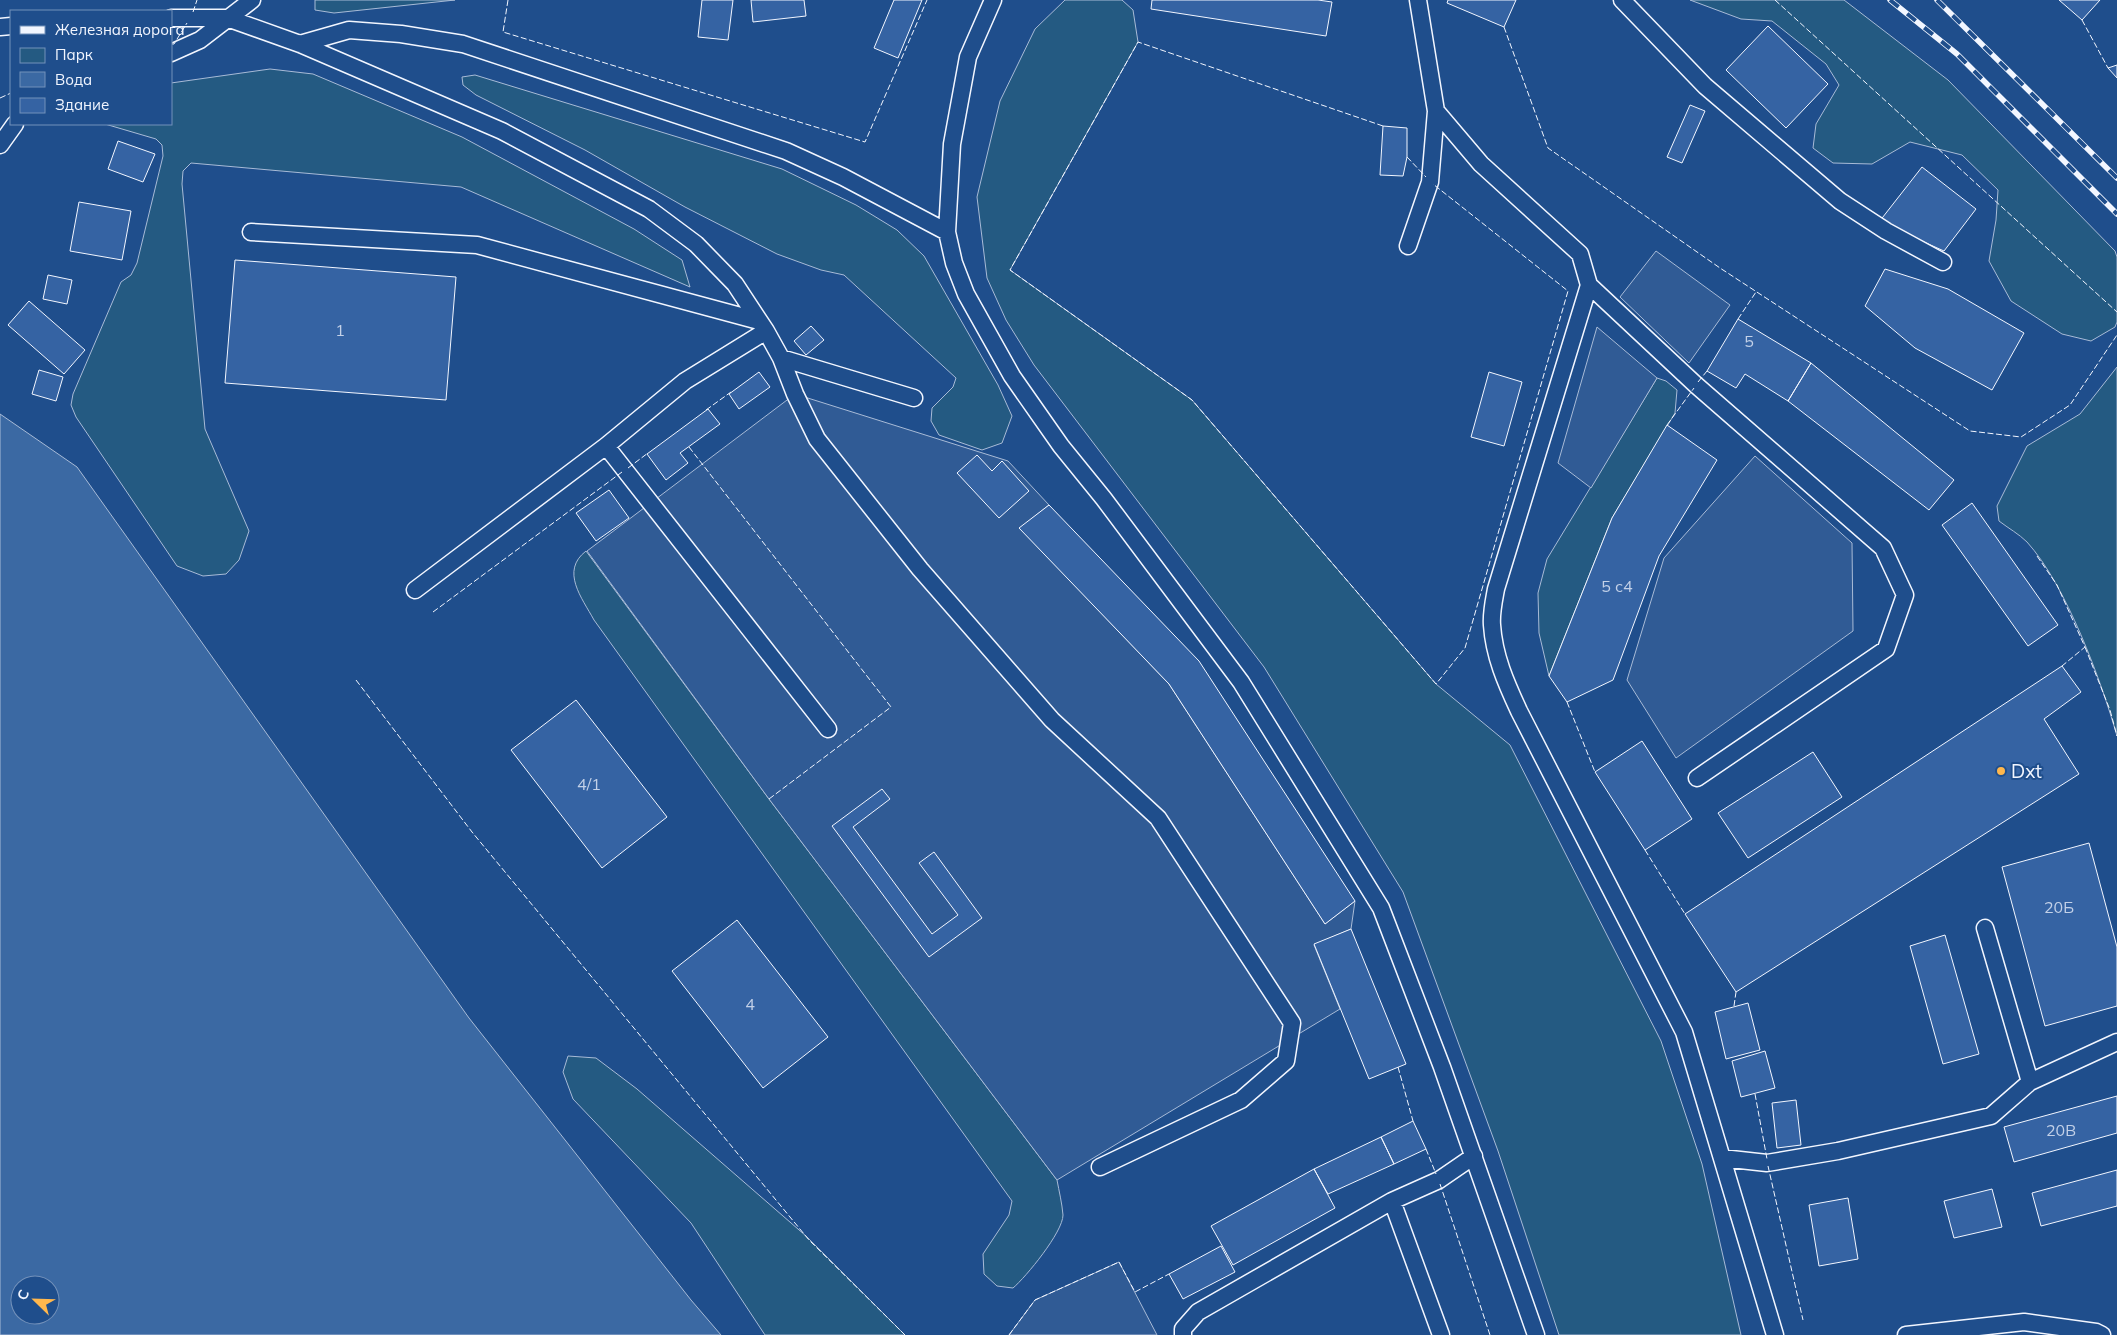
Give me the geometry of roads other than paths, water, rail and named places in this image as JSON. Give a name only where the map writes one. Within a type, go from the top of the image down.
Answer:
[{"type":"lane","points":[[172,53],[200,40],[252,0]]},
{"type":"lane","points":[[994,0],[968,57],[952,144],[947,232],[954,263],[966,294],[1012,376],[1062,446],[1241,682],[1381,908],[1442,1067],[1536,1335]]},
{"type":"lane","points":[[1408,246],[1430,182],[1436,111],[1418,0]]},
{"type":"lane","points":[[1622,0],[1705,86],[1840,201],[1886,231],[1943,262]]},
{"type":"lane","points":[[172,18],[227,18],[300,44],[502,131],[649,209],[696,244],[735,284],[782,358],[795,394],[817,439],[920,569],[1052,720],[1158,818],[1292,1022],[1286,1061],[1241,1100],[1100,1167]]},
{"type":"lane","points":[[300,44],[349,30],[401,34],[463,44],[786,151],[843,176],[947,232]]},
{"type":"lane","points":[[1436,111],[1481,164],[1580,254],[1589,285],[1696,385],[1883,548],[1905,595],[1886,649],[1697,778]]},
{"type":"lane","points":[[0,144],[14,125]]},
{"type":"lane","points":[[250,232],[477,245],[763,326]]},
{"type":"lane","points":[[1589,285],[1496,589],[1492,623],[1496,652],[1505,681],[1519,711],[1684,1032],[1775,1335]]},
{"type":"lane","points":[[415,590],[606,446],[685,382],[763,326]]},
{"type":"lane","points":[[782,358],[914,398]]},
{"type":"lane","points":[[606,446],[828,729]]},
{"type":"lane","points":[[1985,928],[2030,1082]]},
{"type":"lane","points":[[1722,1158],[1767,1163],[1838,1152],[1991,1116],[2030,1082],[2117,1042]]},
{"type":"lane","points":[[1183,1335],[1183,1329],[1198,1312],[1392,1201],[1438,1180],[1474,1156]]},
{"type":"lane","points":[[1392,1201],[1441,1335]]},
{"type":"lane","points":[[1906,1335],[2024,1322],[2096,1332],[2102,1335]]},
{"type":"water","points":[[0,414],[77,467],[469,1018],[691,1300],[721,1335],[0,1335]]},
{"type":"railway","points":[[1890,0],[1957,54],[2117,214]]},
{"type":"railway","points":[[1937,0],[2117,178]]},
{"type":"place","name":"Dxt","points":[[2001,771]]}]
